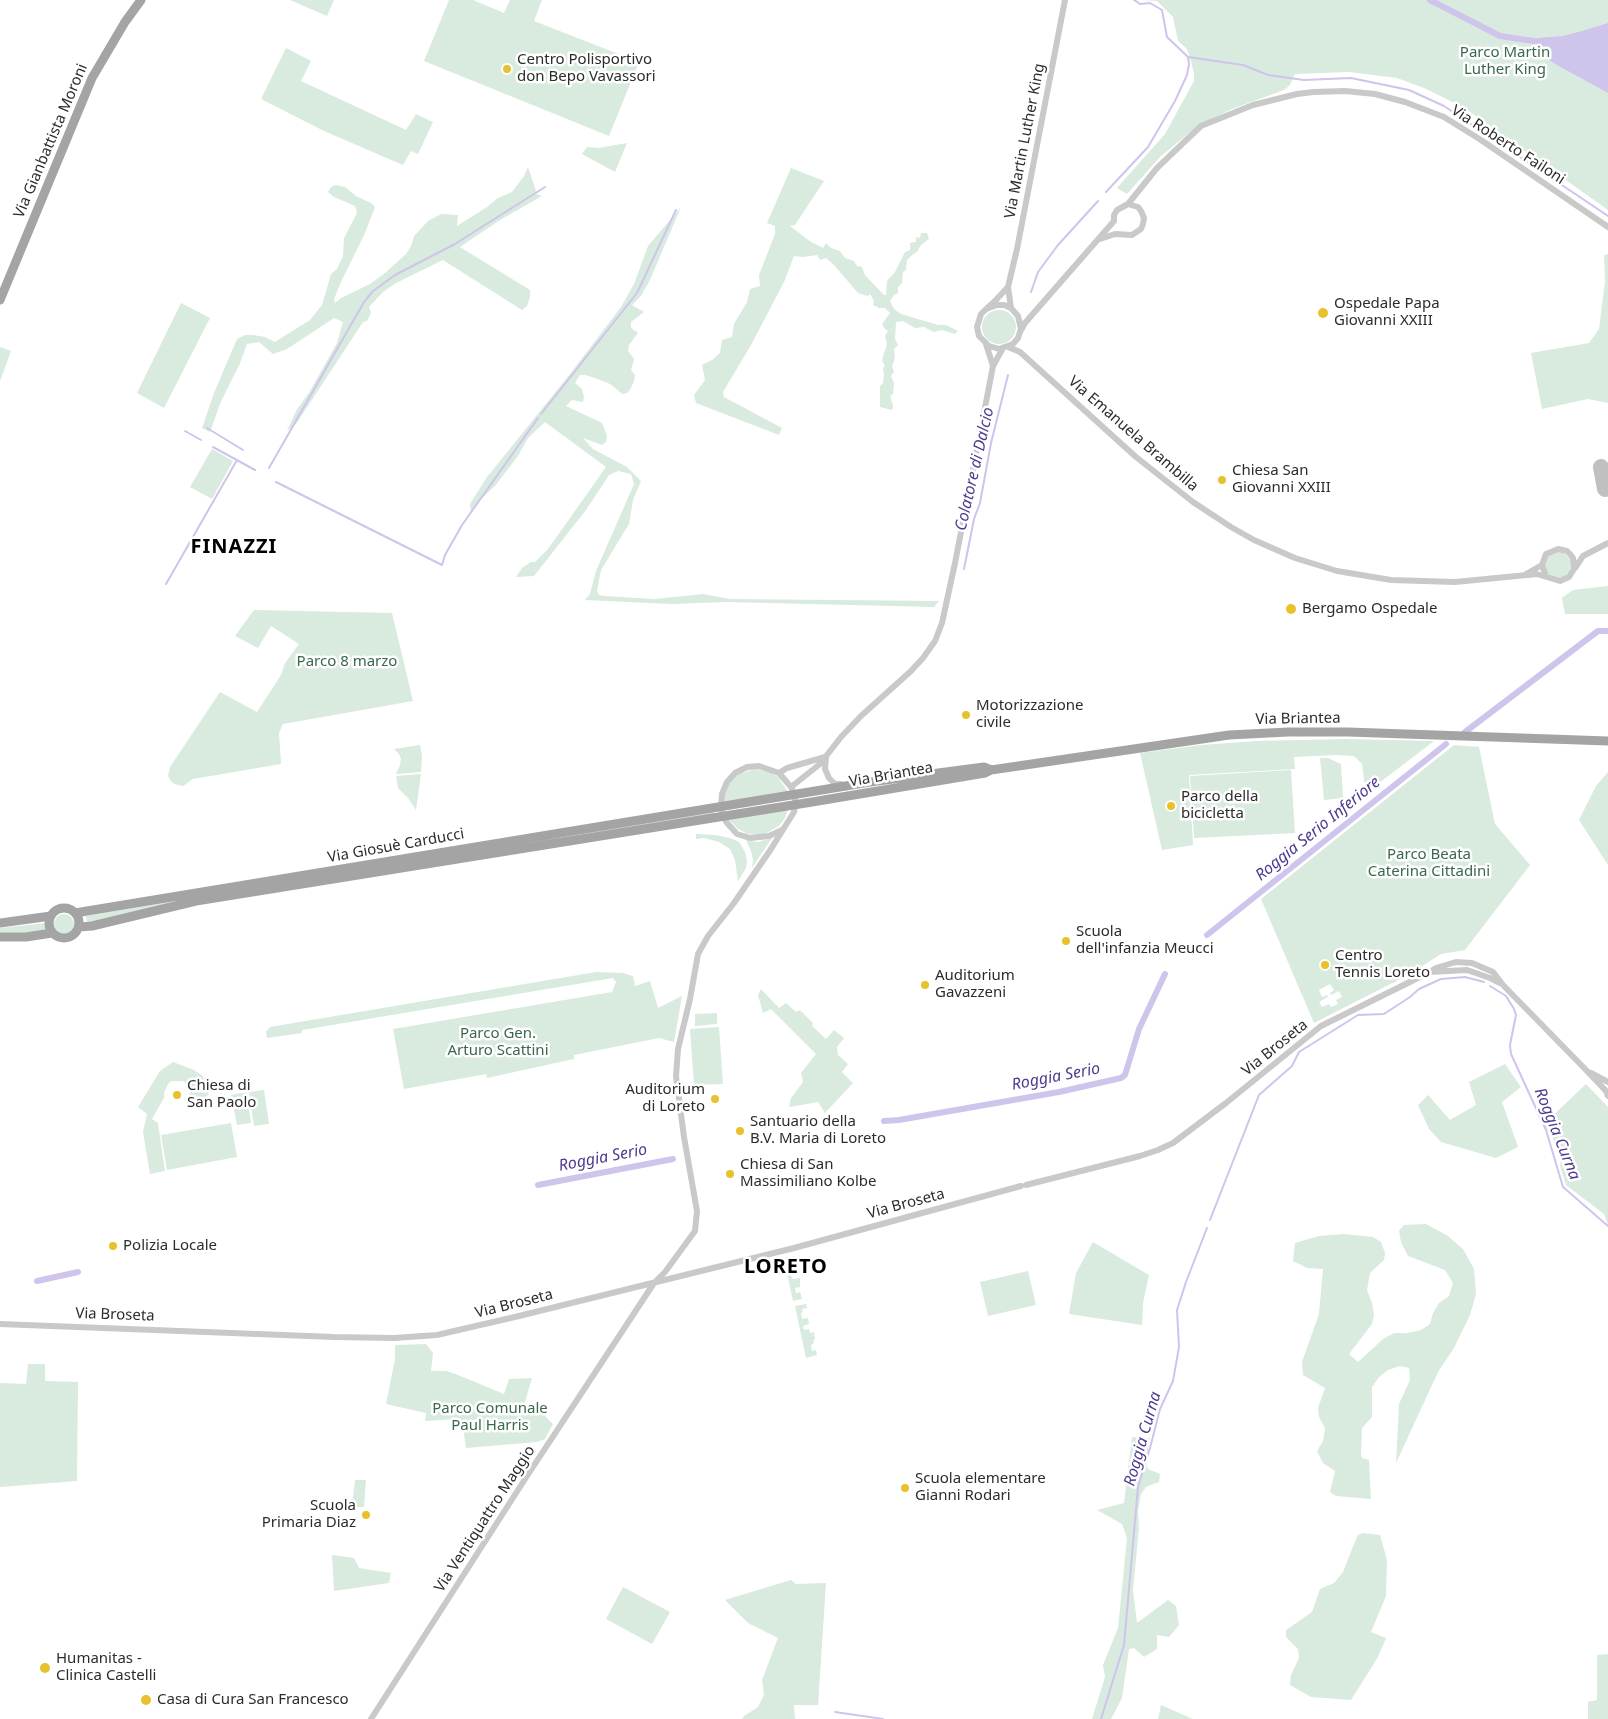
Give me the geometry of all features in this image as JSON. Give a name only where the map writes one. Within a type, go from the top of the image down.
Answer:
[{"type":"main road","name":"Via Gianbattista Moroni","points":[[0,300],[92,78],[125,22],[141,0]]},
{"type":"main road","name":"Via Briantea","points":[[794,796],[985,773],[991,770],[1229,735],[1288,732],[1348,732],[1608,741]]},
{"type":"main road","name":"Via Briantea","points":[[794,796],[984,767],[991,770]]},
{"type":"main road","name":"Via Giosuè Carducci","points":[[0,937],[26,937],[52,933],[66,938],[73,935],[79,927],[92,926],[196,902],[722,812],[794,796]]},
{"type":"main road","name":"Via Giosuè Carducci","points":[[0,923],[38,920],[50,916],[54,911],[61,909],[68,909],[75,913],[575,830],[722,812]]},
{"type":"main road","points":[[75,913],[78,918],[79,927]]},
{"type":"main road","points":[[50,916],[49,922],[52,933]]},
{"type":"street","name":"Via Martin Luther King","points":[[1011,308],[1008,287],[1065,0]]},
{"type":"street","name":"Via Roberto Failoni","points":[[1019,335],[1025,323],[1114,221],[1114,215],[1117,210],[1128,204],[1158,168],[1201,126],[1253,105],[1277,98],[1313,92],[1345,91],[1375,94],[1405,102],[1444,117],[1481,140],[1608,227]]},
{"type":"street","points":[[1097,240],[1106,236],[1136,233],[1143,224],[1144,218],[1141,211],[1128,204]]},
{"type":"street","points":[[1114,221],[1118,231],[1123,234]]},
{"type":"street","points":[[1008,287],[980,317],[977,327],[979,336],[992,348],[1005,348],[1013,344],[1019,335]]},
{"type":"street","points":[[986,309],[1000,305],[1011,308],[1017,314],[1020,322],[1020,352]]},
{"type":"street","points":[[1017,314],[1030,313],[1036,310]]},
{"type":"street","points":[[986,344],[993,366]]},
{"type":"street","points":[[782,830],[769,836],[750,838],[737,834],[727,823],[722,812],[722,794],[727,782],[735,773],[746,767],[759,766],[779,772],[826,757],[841,737],[861,716],[911,671],[935,641],[942,623],[955,563],[993,366],[1005,348]]},
{"type":"street","name":"Via Emanuela Brambilla","points":[[1005,348],[1020,352],[1143,463],[1193,502],[1254,540],[1295,558],[1320,566],[1382,579],[1455,582],[1525,575],[1546,576],[1560,581],[1569,577],[1583,556],[1588,552],[1608,543]]},
{"type":"street","name":"Via Emanuela Brambilla","points":[[1525,575],[1542,565],[1544,557],[1550,551],[1558,549],[1570,554],[1588,552]]},
{"type":"street","points":[[1570,554],[1573,558],[1574,569]]},
{"type":"street","points":[[1542,565],[1546,576]]},
{"type":"street","name":"Via Briantea","points":[[826,757],[825,769],[829,778],[835,784],[850,786]]},
{"type":"street","name":"Via Giosuè Carducci","points":[[724,916],[794,812],[794,796],[804,778],[826,757]]},
{"type":"street","points":[[779,772],[794,796]]},
{"type":"street","points":[[724,916],[750,869]]},
{"type":"street","name":"Via Ventiquattro Maggio","points":[[371,1719],[654,1283],[665,1272],[695,1231],[697,1211],[676,1076],[678,1049],[700,951],[708,936],[724,916]]},
{"type":"street","name":"Via Broseta","points":[[0,1324],[334,1337],[421,1337],[472,1328],[775,1253],[1158,1150],[1226,1103],[1321,1026],[1447,963],[1464,961],[1482,966],[1607,1089]]},
{"type":"green space","points":[[290,0],[334,0],[327,16]]},
{"type":"green space","points":[[449,0],[473,0],[504,13],[510,0],[542,0],[534,21],[639,62],[609,136],[424,61]]},
{"type":"green space","name":"Parco Martin Luther King","points":[[1142,0],[1608,0],[1608,210],[1463,107],[1424,88],[1397,78],[1349,72],[1295,74],[1290,85],[1284,90],[1232,109],[1196,127],[1160,157],[1127,194],[1117,188],[1165,134],[1194,81],[1191,61],[1187,49],[1178,41],[1173,17],[1157,1]]},
{"type":"green space","points":[[286,48],[311,61],[301,81],[406,130],[416,114],[433,122],[418,154],[411,151],[403,165],[324,131],[261,99]]},
{"type":"green space","points":[[627,143],[615,172],[582,154],[587,147],[599,148]]},
{"type":"green space","points":[[528,167],[536,191],[534,193],[542,196],[500,220],[460,247],[530,290],[527,306],[522,310],[443,260],[396,283],[383,292],[369,307],[371,313],[367,321],[363,322],[296,424],[287,431],[296,411],[310,391],[337,343],[343,322],[334,318],[287,349],[273,354],[259,342],[247,344],[239,366],[220,404],[210,432],[202,428],[214,393],[237,339],[245,335],[253,335],[265,337],[275,342],[310,320],[322,305],[331,274],[337,269],[343,256],[344,238],[357,213],[355,206],[334,197],[328,192],[331,187],[336,185],[345,187],[375,207],[365,233],[341,282],[334,299],[335,303],[341,298],[370,284],[385,273],[406,254],[414,236],[428,221],[441,214],[458,215],[457,226],[498,198],[512,192]]},
{"type":"green space","points":[[791,168],[824,181],[795,225],[790,226],[811,242],[823,248],[826,243],[831,248],[840,251],[845,258],[854,261],[857,266],[862,267],[865,275],[884,295],[886,295],[887,281],[895,272],[905,252],[910,250],[910,243],[916,242],[916,237],[920,238],[921,233],[927,233],[929,239],[907,260],[906,270],[903,272],[902,283],[898,287],[898,293],[890,301],[894,309],[901,314],[938,325],[946,325],[958,331],[955,334],[942,330],[934,332],[924,327],[915,328],[903,321],[896,322],[895,339],[898,345],[894,349],[895,358],[892,366],[894,372],[891,376],[894,383],[893,394],[890,396],[893,406],[892,410],[880,407],[880,386],[883,383],[883,368],[885,366],[882,360],[887,344],[885,336],[888,331],[882,324],[890,313],[885,308],[873,305],[874,301],[870,294],[868,296],[858,293],[826,258],[820,260],[817,255],[794,256],[784,282],[751,345],[723,392],[724,397],[782,428],[779,435],[696,403],[694,395],[705,380],[702,365],[720,353],[722,340],[732,337],[734,324],[747,302],[750,289],[760,286],[759,275],[775,234],[775,226],[767,223]]},
{"type":"green space","points":[[681,207],[650,280],[641,296],[632,305],[644,312],[631,322],[631,328],[638,333],[629,345],[628,351],[634,359],[631,370],[635,375],[630,390],[622,394],[608,383],[580,375],[575,383],[582,389],[583,402],[572,400],[566,406],[602,423],[607,436],[606,442],[602,445],[583,438],[593,449],[627,467],[641,481],[633,500],[629,524],[601,570],[597,591],[599,595],[655,599],[703,594],[730,599],[939,601],[934,607],[726,602],[672,604],[585,600],[590,594],[596,571],[634,484],[631,474],[618,471],[609,475],[586,510],[534,576],[516,577],[522,568],[531,562],[535,562],[548,549],[606,467],[545,422],[528,438],[518,456],[471,513],[470,504],[487,477],[621,307],[634,284],[648,246]]},
{"type":"green space","points":[[1608,254],[1608,403],[1588,399],[1542,409],[1531,353],[1589,343],[1599,329],[1605,281],[1604,255]]},
{"type":"green space","points":[[181,303],[210,318],[164,408],[137,393]]},
{"type":"green space","points":[[999,310],[1006,311],[1011,315],[1015,320],[1015,334],[1011,339],[1006,343],[999,344],[992,343],[987,339],[983,334],[982,327],[983,320],[987,315],[992,311]]},
{"type":"green space","points":[[0,347],[11,351],[0,381]]},
{"type":"green space","points":[[212,449],[233,461],[212,499],[190,487]]},
{"type":"green space","points":[[1558,552],[1567,556],[1571,565],[1567,574],[1558,578],[1549,574],[1545,565],[1549,556]]},
{"type":"green space","points":[[1608,586],[1608,614],[1565,614],[1562,598],[1573,590]]},
{"type":"green space","name":"Parco 8 marzo","points":[[254,610],[392,613],[413,701],[283,724],[279,733],[281,764],[193,779],[183,786],[174,784],[168,776],[170,767],[220,692],[257,712],[281,675],[285,663],[299,644],[271,626],[258,648],[235,636]]},
{"type":"green space","name":"Parco della bicicletta","points":[[1345,739],[1434,741],[1366,793],[1362,764],[1354,756],[1294,757],[1295,769],[1189,775],[1193,845],[1162,850],[1140,753],[1201,745],[1256,741]]},
{"type":"green space","points":[[420,745],[422,756],[421,772],[396,774],[401,759],[394,749]]},
{"type":"green space","name":"Parco Beata Caterina Cittadini","points":[[1454,745],[1479,747],[1495,824],[1530,865],[1465,950],[1441,954],[1410,974],[1314,1023],[1261,899]],"holes":[[[1330,984],[1334,990],[1330,993],[1331,995],[1339,991],[1342,997],[1336,1000],[1338,1004],[1331,1007],[1329,1004],[1322,1007],[1319,1002],[1328,997],[1327,995],[1322,997],[1319,990]]]},
{"type":"green space","points":[[1320,758],[1328,758],[1341,764],[1343,798],[1324,800]]},
{"type":"green space","points":[[755,769],[770,772],[778,777],[788,792],[723,803],[728,784],[738,774]]},
{"type":"green space","points":[[1291,770],[1295,833],[1194,838],[1190,776]]},
{"type":"green space","points":[[1608,772],[1608,865],[1579,820],[1596,786]]},
{"type":"green space","points":[[421,774],[416,810],[398,788],[396,776]]},
{"type":"green space","points":[[788,809],[785,818],[779,826],[763,835],[748,834],[738,829],[727,818]]},
{"type":"green space","points":[[713,812],[714,814],[190,901],[88,925],[86,916]]},
{"type":"green space","points":[[696,834],[715,835],[739,842],[745,852],[747,861],[746,868],[738,881],[735,860],[730,849],[719,842],[704,838],[696,839]]},
{"type":"green space","points":[[772,838],[752,868],[753,860],[746,840],[758,842]]},
{"type":"green space","points":[[64,914],[71,917],[74,924],[71,931],[64,934],[57,931],[54,924],[57,917]]},
{"type":"green space","points":[[46,923],[48,932],[0,935],[0,928]]},
{"type":"green space","name":"Parco Gen. Arturo Scattini","points":[[596,972],[623,973],[633,976],[635,986],[650,981],[658,1008],[682,996],[674,1042],[659,1038],[574,1055],[574,1059],[487,1078],[486,1074],[404,1089],[393,1029],[612,992],[616,982],[613,978],[302,1030],[302,1033],[267,1038],[266,1032],[270,1027]]},
{"type":"green space","points":[[761,989],[779,1008],[786,1003],[796,1012],[800,1010],[813,1023],[812,1026],[826,1039],[834,1030],[844,1038],[837,1047],[838,1055],[848,1064],[842,1072],[853,1083],[825,1113],[818,1102],[789,1107],[791,1098],[803,1082],[801,1073],[816,1054],[771,1009],[763,1013],[758,995]]},
{"type":"green space","points":[[717,1013],[717,1024],[695,1026],[695,1014]]},
{"type":"green space","points":[[719,1027],[723,1084],[694,1085],[690,1029]]},
{"type":"green space","points":[[173,1062],[194,1070],[203,1076],[206,1087],[211,1086],[207,1097],[187,1100],[190,1090],[184,1081],[171,1081],[168,1084],[164,1098],[152,1119],[158,1123],[165,1171],[150,1174],[143,1132],[147,1114],[138,1107],[160,1071]]},
{"type":"green space","points":[[1505,1064],[1521,1087],[1502,1102],[1518,1147],[1496,1158],[1441,1142],[1429,1129],[1418,1105],[1428,1095],[1450,1120],[1476,1105],[1469,1082]]},
{"type":"green space","points":[[1586,1084],[1608,1107],[1608,1225],[1604,1214],[1566,1185],[1560,1166],[1562,1154],[1544,1124]]},
{"type":"green space","points":[[264,1090],[269,1124],[254,1126],[249,1092]]},
{"type":"green space","points":[[246,1092],[251,1123],[237,1125],[231,1095]]},
{"type":"green space","points":[[231,1123],[237,1157],[167,1170],[161,1135]]},
{"type":"green space","points":[[1426,1224],[1448,1236],[1463,1249],[1474,1269],[1476,1294],[1470,1315],[1454,1348],[1438,1372],[1396,1463],[1399,1404],[1410,1380],[1409,1368],[1400,1366],[1388,1370],[1379,1377],[1372,1387],[1372,1417],[1362,1428],[1361,1455],[1362,1458],[1369,1460],[1371,1499],[1336,1496],[1330,1492],[1335,1471],[1323,1463],[1317,1451],[1323,1441],[1325,1428],[1319,1417],[1318,1408],[1325,1388],[1303,1375],[1302,1362],[1319,1314],[1323,1269],[1307,1268],[1293,1261],[1295,1243],[1319,1236],[1344,1234],[1373,1237],[1381,1242],[1385,1253],[1384,1260],[1370,1273],[1367,1290],[1374,1315],[1372,1324],[1349,1354],[1358,1362],[1383,1339],[1394,1333],[1408,1333],[1421,1330],[1430,1324],[1433,1313],[1439,1303],[1449,1296],[1453,1283],[1445,1270],[1408,1256],[1401,1242],[1399,1231],[1404,1225]]},
{"type":"green space","points":[[1093,1242],[1149,1275],[1143,1303],[1142,1325],[1069,1314],[1076,1273]]},
{"type":"green space","points":[[794,1256],[795,1260],[791,1261],[792,1269],[790,1270],[792,1279],[800,1278],[800,1287],[795,1288],[796,1293],[800,1292],[802,1299],[793,1301],[784,1259]]},
{"type":"green space","points":[[1028,1271],[1036,1305],[988,1316],[980,1282]]},
{"type":"green space","points":[[806,1304],[807,1308],[802,1309],[803,1312],[801,1313],[802,1319],[808,1318],[809,1324],[803,1326],[804,1330],[809,1329],[810,1333],[814,1332],[815,1339],[811,1345],[812,1351],[816,1350],[817,1355],[806,1358],[795,1306]]},
{"type":"green space","name":"Parco Comunale Paul Harris","points":[[426,1344],[433,1353],[431,1371],[447,1371],[504,1394],[509,1379],[532,1378],[525,1406],[544,1415],[553,1424],[545,1439],[537,1442],[466,1448],[462,1421],[456,1419],[425,1421],[426,1413],[386,1404],[395,1359],[395,1345]]},
{"type":"green space","points":[[28,1364],[45,1364],[45,1381],[78,1382],[77,1481],[0,1487],[0,1383],[26,1384]]},
{"type":"green space","points":[[1132,1437],[1150,1438],[1146,1462],[1148,1469],[1160,1474],[1159,1482],[1146,1487],[1141,1494],[1138,1511],[1139,1528],[1133,1590],[1137,1623],[1168,1600],[1176,1606],[1179,1625],[1169,1637],[1157,1635],[1157,1649],[1144,1657],[1134,1648],[1129,1649],[1122,1698],[1111,1719],[1092,1719],[1105,1677],[1103,1665],[1118,1628],[1127,1538],[1122,1524],[1097,1510],[1124,1503]]},
{"type":"green space","points":[[355,1480],[366,1480],[364,1507],[352,1507]]},
{"type":"green space","points":[[1363,1533],[1380,1535],[1387,1560],[1386,1596],[1371,1632],[1386,1638],[1378,1657],[1351,1700],[1311,1697],[1290,1685],[1291,1675],[1299,1658],[1298,1649],[1286,1637],[1286,1630],[1312,1612],[1320,1589],[1334,1583],[1343,1572],[1358,1535]]},
{"type":"green space","points":[[332,1555],[354,1558],[359,1568],[391,1573],[389,1583],[334,1591]]},
{"type":"green space","points":[[791,1580],[796,1584],[826,1583],[818,1705],[794,1705],[795,1719],[742,1719],[758,1707],[764,1695],[762,1680],[778,1638],[748,1623],[725,1600]]},
{"type":"green space","points":[[623,1587],[670,1612],[652,1644],[606,1619]]},
{"type":"green space","points":[[1608,1654],[1608,1719],[1588,1719],[1588,1702],[1597,1700],[1597,1655]]},
{"type":"green space","points":[[1161,1705],[1193,1719],[1158,1719]]},
{"type":"shaded area","points":[[1608,23],[1608,93],[1548,59],[1534,41],[1537,38],[1563,36]]},
{"type":"waterway","name":"Colatore di Dalcio","points":[[1106,192],[1148,147],[1175,101],[1187,75],[1189,64],[1188,57],[1167,37],[1162,10],[1150,3],[1140,4],[1134,0]]},
{"type":"waterway","points":[[1430,0],[1500,36],[1534,41]]},
{"type":"waterway","points":[[1188,57],[1243,65],[1268,75],[1304,80],[1351,78],[1409,90],[1444,106],[1608,216]]},
{"type":"waterway","points":[[269,468],[364,302],[373,291],[395,275],[455,244],[545,187]]},
{"type":"waterway","name":"Colatore di Dalcio","points":[[1031,292],[1038,272],[1058,245],[1098,201]]},
{"type":"waterway","points":[[541,414],[637,293],[676,210]]},
{"type":"waterway","name":"Colatore di Dalcio","points":[[964,569],[974,519],[980,503],[991,443],[1008,375]]},
{"type":"waterway","points":[[276,482],[442,565],[445,555],[462,525],[538,418]]},
{"type":"waterway","points":[[207,428],[243,450]]},
{"type":"waterway","points":[[185,431],[201,440]]},
{"type":"waterway","points":[[213,447],[255,470]]},
{"type":"waterway","points":[[166,584],[237,460]]},
{"type":"waterway","name":"Roggia Serio Inferiore","points":[[1465,732],[1598,631],[1608,631]]},
{"type":"waterway","name":"Roggia Serio Inferiore","points":[[1207,935],[1446,744]]},
{"type":"waterway","name":"Roggia Serio","points":[[884,1121],[1059,1092],[1121,1078],[1125,1075],[1139,1029],[1165,974]]},
{"type":"waterway","name":"Roggia Curna","points":[[1210,1220],[1259,1095],[1292,1066],[1299,1052],[1358,1015],[1384,1014],[1419,989],[1441,979],[1465,977],[1484,982]]},
{"type":"waterway","name":"Roggia Curna","points":[[1490,986],[1506,996],[1514,1009],[1516,1015],[1510,1045],[1511,1054],[1546,1130],[1563,1187],[1608,1226]]},
{"type":"waterway","name":"Roggia Serio","points":[[538,1185],[673,1159]]},
{"type":"waterway","name":"Roggia Curna","points":[[1101,1719],[1124,1645],[1138,1487],[1160,1409],[1173,1381],[1179,1347],[1177,1310],[1207,1228]]},
{"type":"waterway","name":"Roggia Serio Inferiore","points":[[37,1281],[78,1272]]},
{"type":"waterway","name":"Roggia Curna","points":[[835,1712],[883,1719]]},
{"type":"taxiway","points":[[1601,467],[1605,489]]},
{"type":"place","name":"Centro Polisportivo don Bepo Vavassori","points":[[507,69]]},
{"type":"place","name":"Ospedale Papa Giovanni XXIII","points":[[1323,313]]},
{"type":"place","name":"Chiesa San Giovanni XXIII","points":[[1222,480]]},
{"type":"place","name":"Bergamo Ospedale","points":[[1291,609]]},
{"type":"place","name":"Motorizzazione civile","points":[[966,715]]},
{"type":"place","name":"Parco della bicicletta","points":[[1171,806]]},
{"type":"place","name":"Scuola dell'infanzia Meucci","points":[[1066,941]]},
{"type":"place","name":"Centro Tennis Loreto","points":[[1325,965]]},
{"type":"place","name":"Auditorium Gavazzeni","points":[[925,985]]},
{"type":"place","name":"Chiesa di San Paolo","points":[[177,1095]]},
{"type":"place","name":"Auditorium di Loreto","points":[[715,1099]]},
{"type":"place","name":"Santuario della B.V. Maria di Loreto","points":[[740,1131]]},
{"type":"place","name":"Chiesa di San Massimiliano Kolbe","points":[[730,1174]]},
{"type":"place","name":"Polizia Locale","points":[[113,1246]]},
{"type":"place","name":"Scuola elementare Gianni Rodari","points":[[905,1488]]},
{"type":"place","name":"Scuola Primaria Diaz","points":[[366,1515]]},
{"type":"place","name":"Humanitas - Clinica Castelli","points":[[45,1668]]},
{"type":"place","name":"Casa di Cura San Francesco","points":[[146,1700]]},
{"type":"district","name":"FINAZZI","points":[[234,547]]},
{"type":"district","name":"LORETO","points":[[786,1267]]}]
